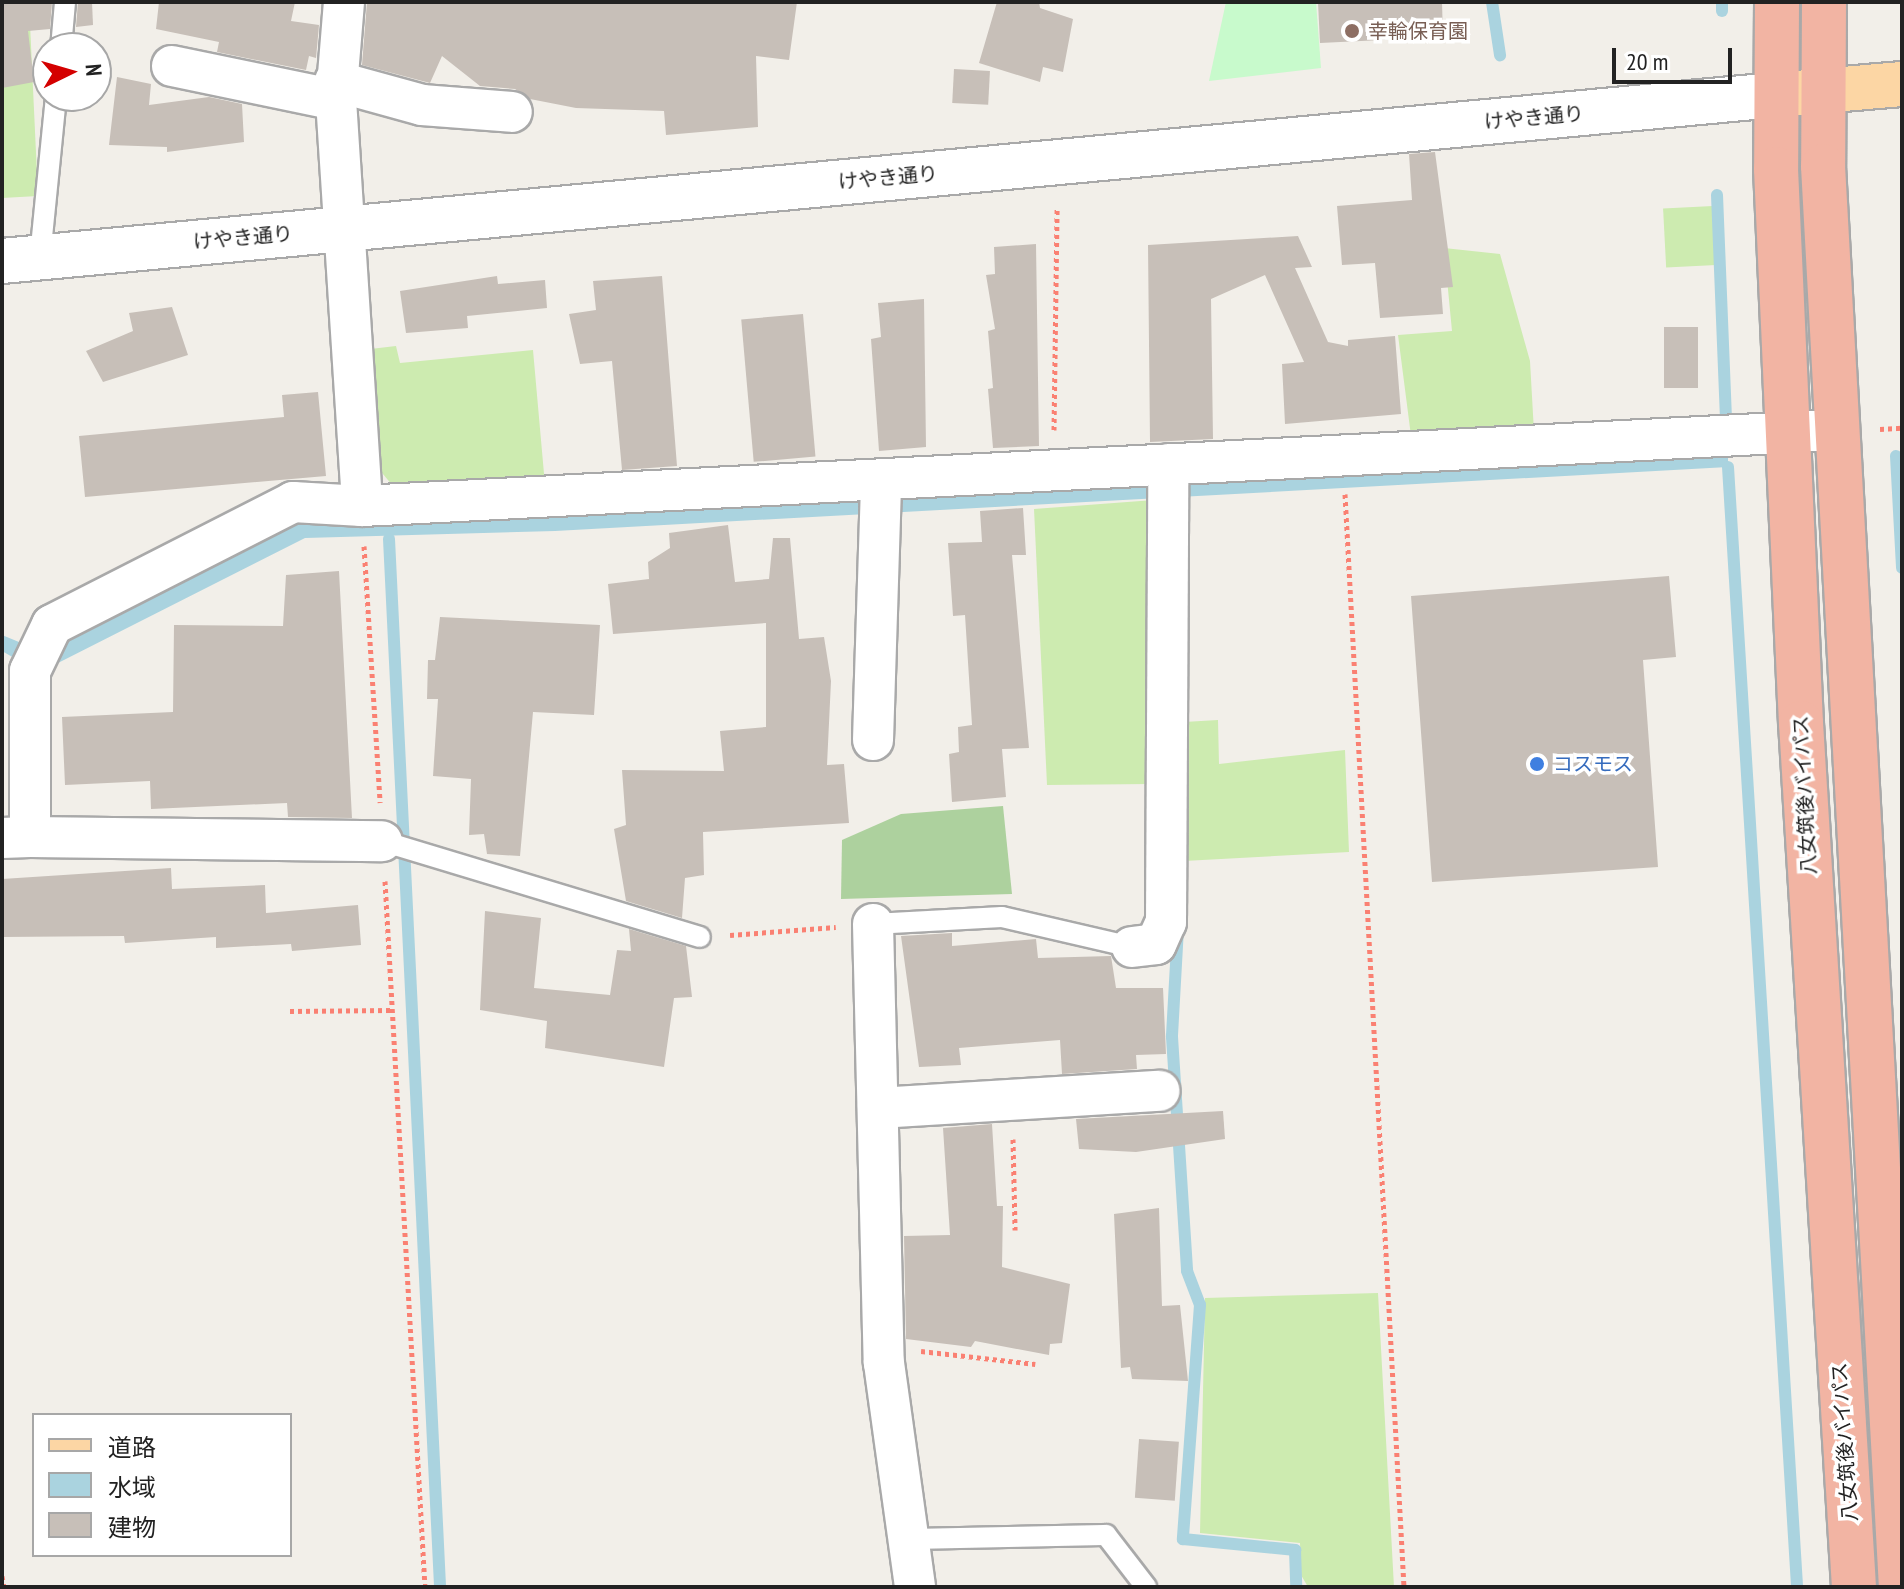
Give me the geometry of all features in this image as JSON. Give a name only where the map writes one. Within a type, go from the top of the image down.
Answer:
[{"type":"highway","name":"八女筑後バイパス","points":[[1777,2],[1775,95],[1788,432],[1854,1587]]},
{"type":"highway","points":[[1824,2],[1822,90],[1901,1587]]},
{"type":"main road","points":[[1775,95],[1902,84]]},
{"type":"street","points":[[344,2],[335,91],[341,229],[363,524]]},
{"type":"street","points":[[172,66],[422,105],[512,112]]},
{"type":"street","name":"けやき通り","points":[[21,259],[1775,95]]},
{"type":"street","points":[[382,841],[16,838],[34,658],[52,625],[293,502],[363,524],[881,493],[1053,470],[1168,480],[1839,430]]},
{"type":"street","points":[[1132,947],[1156,944],[1166,922],[1168,480]]},
{"type":"street","points":[[873,740],[881,493]]},
{"type":"street","points":[[873,924],[883,1347],[915,1587]]},
{"type":"street","points":[[878,1108],[1159,1091]]},
{"type":"lane","points":[[62,32],[65,2]]},
{"type":"lane","points":[[21,259],[53,112]]},
{"type":"lane","points":[[382,841],[534,892],[700,937]]},
{"type":"lane","points":[[873,924],[1002,917],[1132,947]]},
{"type":"lane","points":[[910,1539],[1106,1535],[1146,1587]]},
{"type":"path","points":[[1053,470],[1057,207]]},
{"type":"path","points":[[1345,491],[1404,1587]]},
{"type":"path","points":[[363,524],[425,1587]]},
{"type":"path","points":[[700,937],[873,924]]},
{"type":"path","points":[[290,1011],[392,1010]]},
{"type":"path","points":[[1012,1100],[1015,1230]]},
{"type":"path","points":[[883,1347],[1035,1364]]},
{"type":"path","points":[[2,1576],[4,1587]]},
{"type":"green space","points":[[2,2],[29,2],[38,196],[2,198]]},
{"type":"green space","points":[[1226,2],[1316,2],[1321,68],[1209,81]]},
{"type":"green space","points":[[1713,206],[1716,265],[1666,268],[1663,209]]},
{"type":"green space","points":[[1444,248],[1500,254],[1530,361],[1534,432],[1411,436],[1398,335],[1452,331]]},
{"type":"green space","points":[[396,346],[400,363],[533,350],[545,485],[398,492],[367,455],[362,350]]},
{"type":"green space","points":[[1154,500],[1150,784],[1047,785],[1034,509]]},
{"type":"green space","points":[[1218,720],[1219,764],[1345,750],[1349,852],[1184,861],[1184,722]]},
{"type":"green space","points":[[1003,806],[1012,894],[841,899],[842,840],[901,814]]},
{"type":"green space","points":[[1378,1293],[1394,1587],[1308,1587],[1301,1575],[1300,1543],[1200,1533],[1205,1298]]},
{"type":"water","points":[[1728,448],[1728,467],[555,531],[305,538],[56,664],[21,662],[2,651],[2,635],[36,649],[298,523]]},
{"type":"building","points":[[2,2],[52,2],[50,29],[28,31],[32,82],[2,88]]},
{"type":"building","points":[[78,2],[92,2],[93,25],[76,27]]},
{"type":"building","points":[[159,2],[295,2],[291,21],[319,25],[316,58],[309,56],[306,70],[217,52],[219,42],[156,29]]},
{"type":"building","points":[[367,2],[797,2],[789,60],[756,56],[758,127],[666,135],[664,111],[576,108],[530,99],[515,89],[480,86],[442,56],[430,83],[362,65]]},
{"type":"building","points":[[997,2],[1039,2],[1040,8],[1073,19],[1063,72],[1043,67],[1040,82],[979,63]]},
{"type":"building","points":[[1318,2],[1442,2],[1443,37],[1320,43]]},
{"type":"building","points":[[954,69],[990,71],[988,105],[952,103]]},
{"type":"building","points":[[117,77],[151,84],[149,105],[209,97],[242,104],[244,142],[167,152],[167,147],[109,145]]},
{"type":"building","points":[[1435,152],[1453,287],[1441,288],[1443,314],[1380,318],[1375,263],[1342,265],[1337,206],[1412,200],[1409,154]]},
{"type":"building","points":[[1298,236],[1312,267],[1295,268],[1328,342],[1348,346],[1348,340],[1395,336],[1401,414],[1285,424],[1282,364],[1304,362],[1265,275],[1211,299],[1213,439],[1150,442],[1148,245]]},
{"type":"building","points":[[1036,244],[1039,446],[993,448],[988,389],[993,388],[988,331],[995,329],[986,275],[995,274],[994,247]]},
{"type":"building","points":[[497,276],[498,284],[545,280],[547,308],[467,316],[468,328],[406,333],[400,291]]},
{"type":"building","points":[[662,276],[677,466],[622,470],[612,361],[580,364],[569,314],[596,310],[593,281]]},
{"type":"building","points":[[924,299],[926,447],[879,451],[871,339],[881,337],[878,303]]},
{"type":"building","points":[[172,307],[188,355],[103,382],[86,351],[133,331],[129,313]]},
{"type":"building","points":[[803,314],[815,456],[754,462],[741,319]]},
{"type":"building","points":[[1664,327],[1698,327],[1698,388],[1664,388]]},
{"type":"building","points":[[318,392],[326,476],[85,497],[79,436],[284,417],[282,395]]},
{"type":"building","points":[[1023,508],[1026,555],[1012,555],[1029,748],[1002,749],[1006,797],[952,802],[949,754],[959,752],[958,727],[972,725],[965,615],[953,616],[948,543],[982,542],[980,511]]},
{"type":"building","points":[[728,525],[735,582],[769,579],[773,538],[790,538],[799,639],[824,637],[831,681],[827,765],[844,764],[849,823],[703,832],[704,875],[685,878],[682,918],[626,901],[614,829],[626,825],[622,770],[724,771],[720,731],[766,727],[766,623],[613,634],[608,584],[649,579],[648,562],[670,548],[669,533]]},
{"type":"building","points":[[339,571],[352,818],[288,817],[287,803],[151,809],[150,781],[65,785],[62,717],[173,712],[174,625],[283,626],[286,575]]},
{"type":"building","name":"コスモス","points":[[1669,576],[1676,657],[1643,660],[1658,867],[1432,882],[1411,596]]},
{"type":"building","points":[[440,617],[600,625],[594,715],[533,712],[520,856],[487,854],[484,834],[469,835],[471,779],[433,776],[438,699],[427,699],[428,660],[435,660]]},
{"type":"building","points":[[171,868],[172,889],[265,885],[266,913],[358,905],[361,945],[292,951],[291,944],[216,948],[216,937],[125,943],[124,936],[2,937],[2,879]]},
{"type":"building","points":[[485,911],[541,918],[534,988],[610,995],[617,950],[631,951],[629,929],[686,946],[692,997],[674,998],[664,1067],[545,1048],[547,1021],[480,1010]]},
{"type":"building","points":[[952,933],[952,946],[1036,939],[1038,958],[1111,956],[1116,988],[1163,988],[1166,1054],[1136,1055],[1137,1069],[1062,1074],[1060,1040],[959,1048],[961,1065],[919,1067],[901,936]]},
{"type":"building","points":[[1223,1111],[1225,1139],[1136,1152],[1079,1149],[1076,1119]]},
{"type":"building","points":[[992,1124],[997,1206],[1003,1206],[1002,1267],[1070,1284],[1062,1343],[1050,1344],[1049,1355],[975,1341],[971,1347],[906,1339],[904,1236],[950,1235],[943,1128]]},
{"type":"building","points":[[1159,1208],[1162,1306],[1180,1305],[1188,1381],[1132,1379],[1130,1367],[1121,1368],[1114,1214]]},
{"type":"building","points":[[1139,1439],[1179,1442],[1175,1501],[1135,1498]]},
{"type":"waterway","points":[[1492,2],[1500,55]]},
{"type":"waterway","points":[[1722,2],[1722,11]]},
{"type":"waterway","points":[[1717,195],[1726,417]]},
{"type":"waterway","points":[[1896,456],[1902,568]]},
{"type":"waterway","points":[[1728,467],[1797,1587]]},
{"type":"waterway","points":[[389,539],[440,1587]]},
{"type":"waterway","points":[[1178,928],[1172,1037],[1187,1271],[1200,1305],[1183,1539],[1295,1550],[1296,1587]]},
{"type":"place","name":"幸輪保育園","points":[[1352,31]]},
{"type":"place","name":"コスモス","points":[[1537,764]]}]
